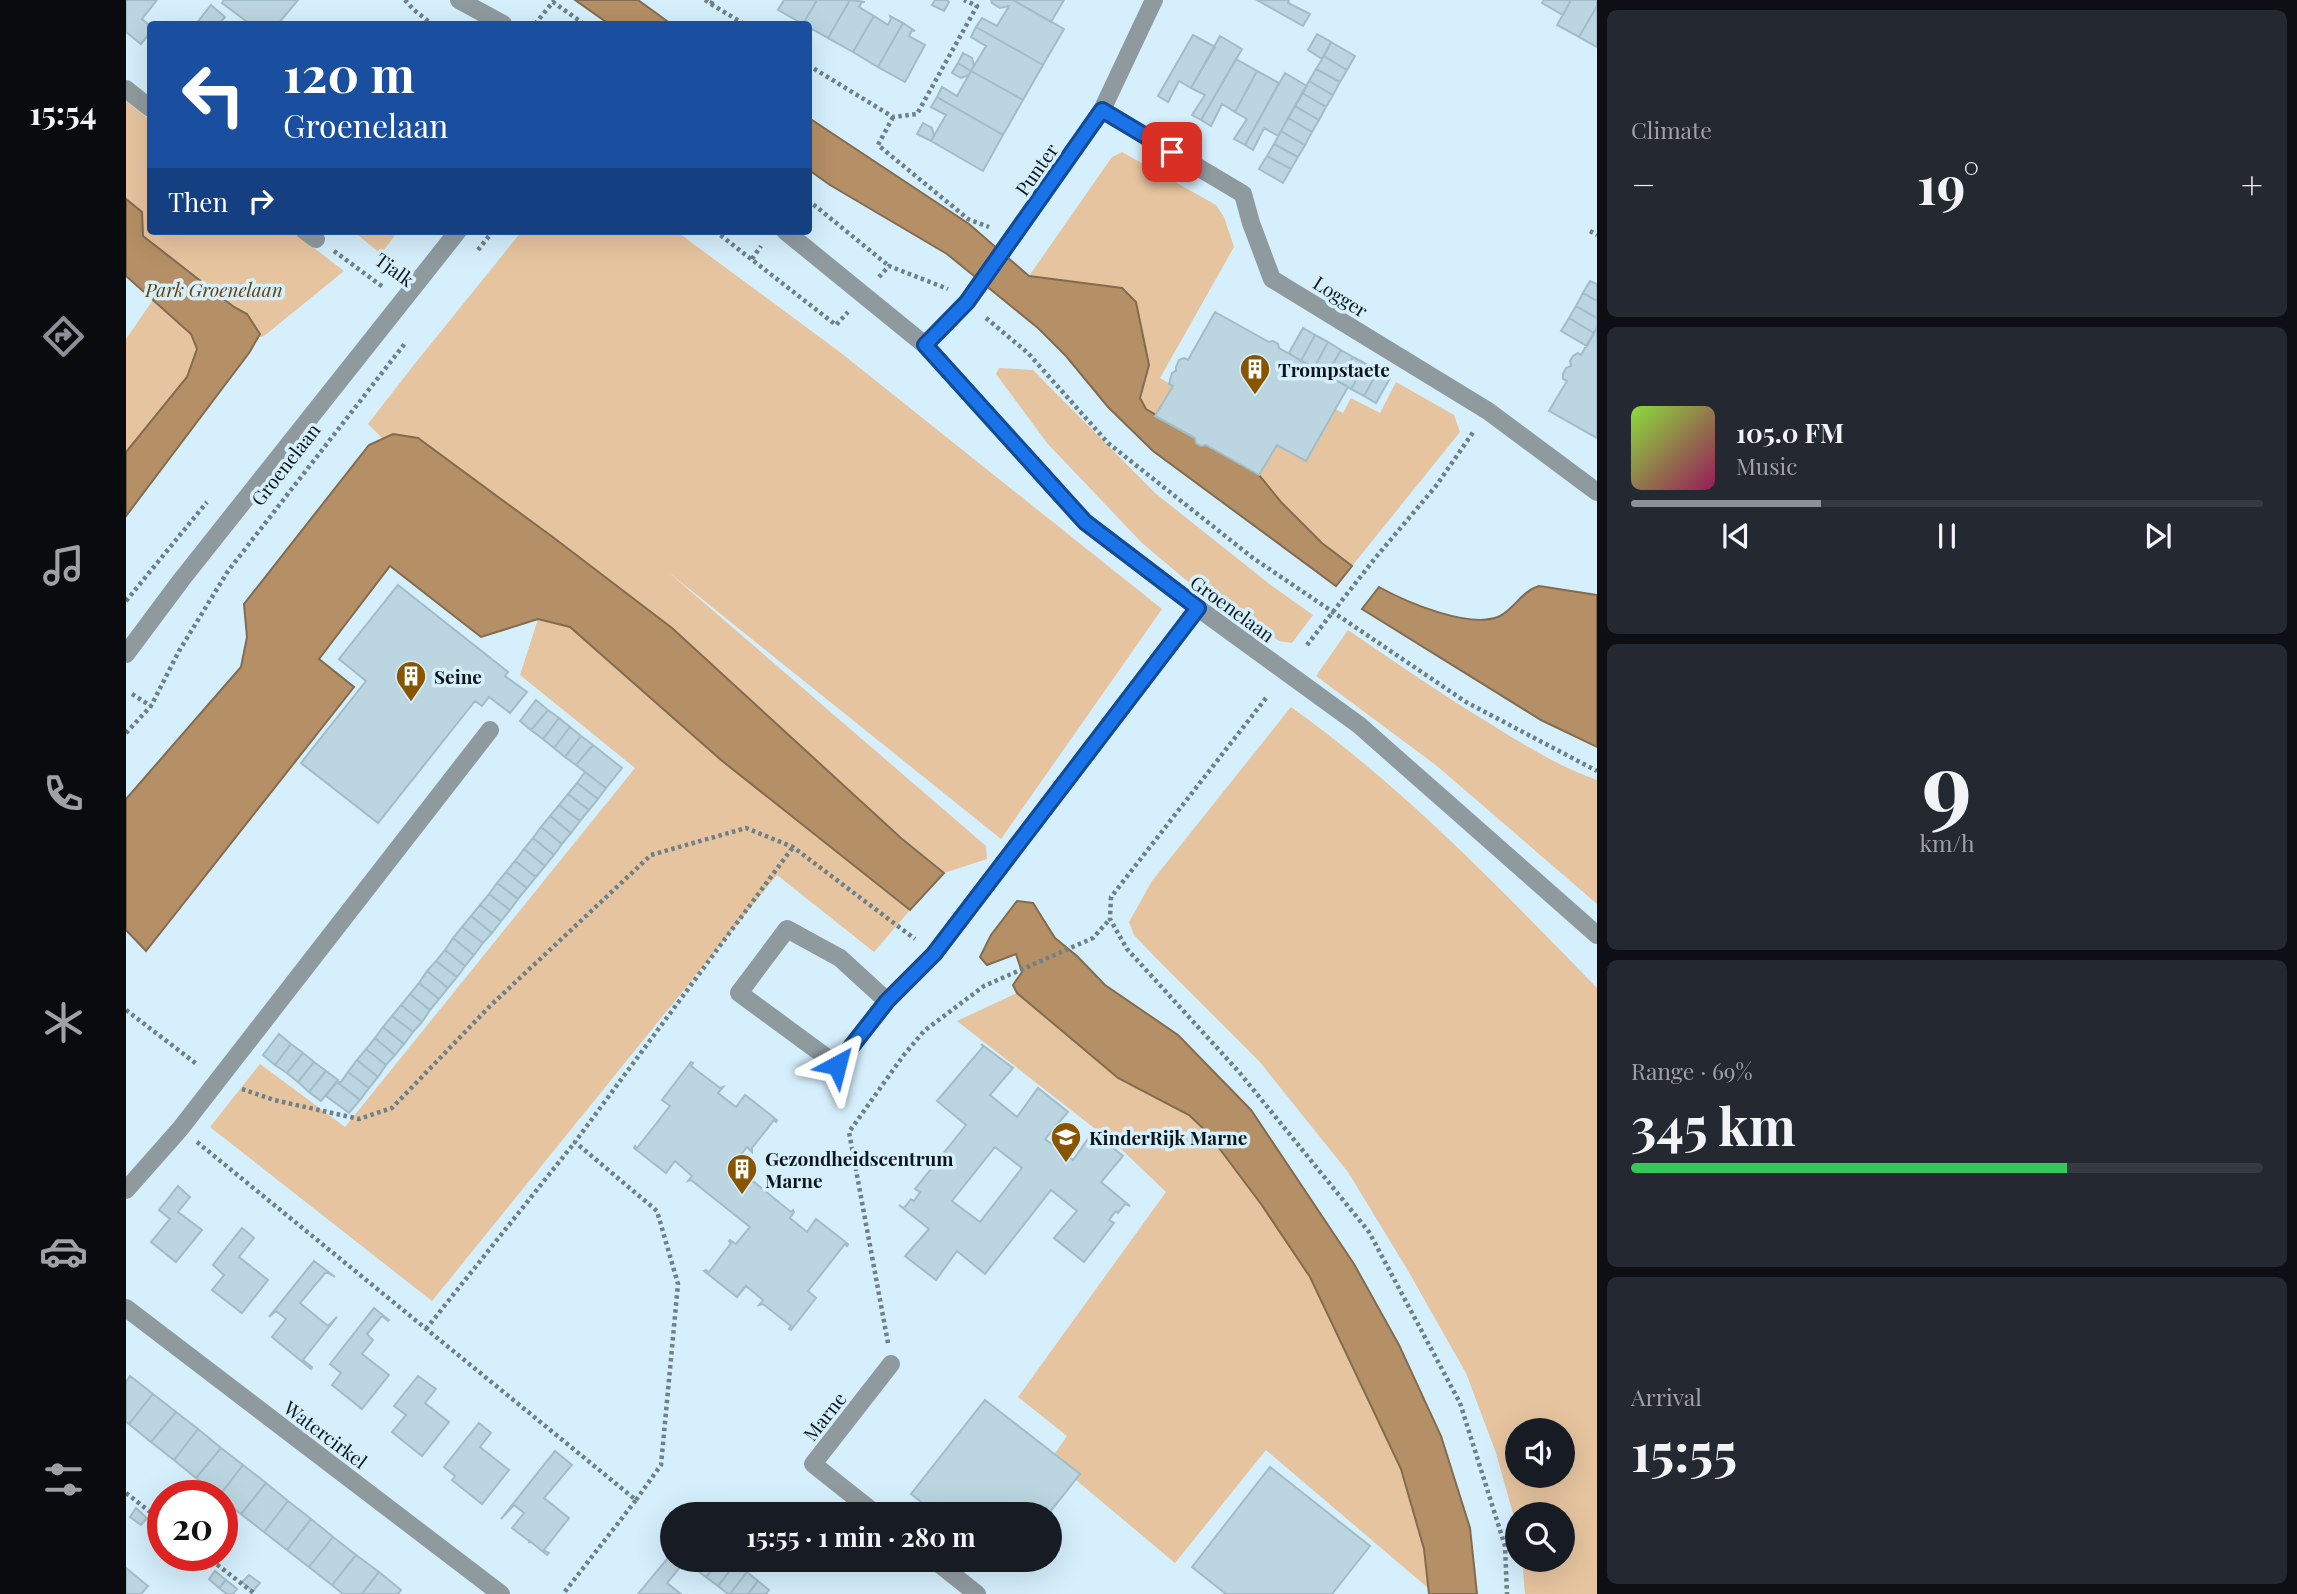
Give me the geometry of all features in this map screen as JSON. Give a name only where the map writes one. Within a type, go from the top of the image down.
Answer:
[{"type":"street","points":[[459,0],[498,21]]},
{"type":"street","name":"Punter","points":[[925,345],[967,302],[1102,110],[1154,0]]},
{"type":"street","points":[[126,89],[147,106]]},
{"type":"street","name":"Logger","points":[[1102,110],[1243,194],[1272,279],[1488,411],[1597,492]]},
{"type":"street","name":"Groenelaan","points":[[126,654],[182,579],[455,235]]},
{"type":"street","name":"Groenelaan","points":[[790,235],[925,345],[1085,522],[1359,725],[1597,935]]},
{"type":"street","points":[[887,1001],[840,958],[787,929],[739,993],[837,1065],[887,1001],[934,954],[1198,608]]},
{"type":"street","points":[[126,1190],[180,1129],[490,730]]},
{"type":"street","name":"Watercirkel","points":[[126,1308],[501,1594]]},
{"type":"street","name":"Marne","points":[[861,1502],[813,1464],[891,1364]]},
{"type":"street","points":[[949,1572],[977,1594]]},
{"type":"path","points":[[405,0],[428,21]]},
{"type":"path","points":[[812,67],[893,117],[917,114],[977,6],[964,0]]},
{"type":"path","points":[[537,21],[551,1],[580,21]]},
{"type":"path","points":[[710,1],[740,21]]},
{"type":"path","points":[[893,117],[878,145],[968,219],[1015,236]]},
{"type":"path","points":[[812,203],[889,266],[942,285],[967,302],[1028,353],[1108,443],[1254,558],[1466,702],[1597,771]]},
{"type":"path","points":[[1590,231],[1597,235]]},
{"type":"path","name":"Tjalk","points":[[310,235],[404,301]]},
{"type":"path","points":[[476,252],[490,235]]},
{"type":"path","points":[[721,235],[836,326],[889,266]]},
{"type":"path","points":[[752,259],[761,246]]},
{"type":"path","name":"Groenelaan","points":[[126,733],[151,706],[179,651],[228,572],[409,337]]},
{"type":"path","points":[[1307,645],[1436,486],[1488,411]]},
{"type":"path","points":[[132,694],[151,706]]},
{"type":"path","points":[[1266,698],[1111,897],[1110,919],[1127,950],[1239,1072],[1369,1232],[1460,1403],[1505,1546],[1507,1594]]},
{"type":"path","points":[[126,1010],[217,1080],[274,1100],[359,1119],[392,1108],[490,1006],[651,855],[746,828],[793,848],[934,954]]},
{"type":"path","points":[[426,1329],[575,1142],[793,848]]},
{"type":"path","points":[[891,1364],[849,1132],[923,1031],[984,986],[1093,937],[1110,919]]},
{"type":"path","points":[[180,1129],[636,1500]]},
{"type":"path","points":[[563,1594],[661,1465],[678,1284],[657,1211],[575,1142]]},
{"type":"path","points":[[126,1493],[147,1509]]},
{"type":"path","points":[[225,1571],[255,1594]]},
{"type":"green space","name":"Park Groenelaan","points":[[126,101],[147,118],[147,235],[297,235],[344,271],[264,336],[200,354],[188,381],[126,453],[126,339],[155,297],[126,251]]},
{"type":"green space","points":[[1122,152],[1216,205],[1224,217],[1234,247],[1160,378],[1173,386],[1155,416],[1146,409],[1140,398],[1149,365],[1136,302],[1029,276],[1112,157]]},
{"type":"green space","points":[[358,235],[395,235],[381,254]]},
{"type":"green space","points":[[519,235],[681,235],[841,353],[1162,609],[1001,839],[667,571],[986,846],[987,859],[944,873],[554,538],[418,438],[393,434],[383,439],[368,424]]},
{"type":"green space","points":[[999,368],[1033,370],[1155,493],[1272,586],[1313,615],[1292,643],[1279,641],[1242,613],[1205,596],[1142,543],[1047,443],[996,374]]},
{"type":"green space","points":[[1396,382],[1454,415],[1460,432],[1352,566],[1303,524],[1259,475],[1277,445],[1306,461],[1335,409],[1343,413],[1351,398],[1380,413]]},
{"type":"green space","points":[[538,619],[570,627],[721,760],[910,910],[874,952],[777,875],[432,1301],[210,1127],[260,1064],[345,1127],[635,768],[520,675]]},
{"type":"green space","points":[[1348,630],[1518,741],[1597,780],[1597,904],[1437,766],[1316,676]]},
{"type":"green space","points":[[1291,707],[1333,738],[1412,805],[1597,988],[1597,1594],[1525,1594],[1523,1572],[1575,1572],[1575,1502],[1510,1502],[1506,1488],[1575,1488],[1575,1418],[1505,1418],[1505,1485],[1466,1373],[1348,1172],[1259,1061],[1134,935],[1129,922],[1152,881]]},
{"type":"green space","points":[[1017,993],[1118,1078],[1189,1115],[1207,1132],[1261,1204],[1310,1277],[1401,1469],[1424,1549],[1428,1588],[1266,1450],[1175,1563],[1051,1459],[1067,1436],[1018,1397],[1166,1192],[1121,1149],[957,1021]]},
{"type":"shaded area","points":[[575,0],[638,0],[667,21],[605,21]]},
{"type":"shaded area","points":[[812,120],[969,224],[1029,276],[1122,288],[1136,302],[1149,365],[1140,398],[1146,409],[1259,475],[1281,502],[1322,543],[1352,566],[1336,586],[1153,451],[1108,407],[1066,356],[1038,328],[947,254],[812,172]]},
{"type":"shaded area","points":[[126,199],[142,212],[143,236],[234,307],[247,314],[260,334],[249,353],[126,516],[126,452],[187,377],[197,349],[191,334],[126,276]]},
{"type":"shaded area","points":[[393,434],[418,438],[672,628],[901,838],[944,873],[910,910],[721,760],[570,627],[538,619],[481,637],[390,566],[319,659],[354,687],[146,951],[126,930],[126,799],[241,667],[247,637],[244,604],[369,445]]},
{"type":"shaded area","points":[[1539,586],[1597,595],[1597,747],[1541,720],[1362,609],[1379,587],[1405,600],[1456,617],[1488,619],[1505,613],[1533,588]]},
{"type":"shaded area","points":[[1017,901],[1033,903],[1055,938],[1105,985],[1178,1035],[1251,1110],[1354,1264],[1399,1345],[1441,1436],[1470,1528],[1477,1594],[1429,1594],[1424,1549],[1401,1469],[1310,1277],[1261,1204],[1207,1132],[1189,1115],[1118,1078],[1017,993],[1013,985],[1022,972],[1016,954],[987,965],[980,957],[991,935]]},
{"type":"building","points":[[126,0],[157,0],[142,19],[147,23],[147,37],[141,44],[126,32]]},
{"type":"building","points":[[224,0],[298,0],[280,21],[246,21],[222,3]]},
{"type":"building","points":[[784,0],[817,0],[805,21],[798,21],[778,10]]},
{"type":"building","points":[[817,0],[850,0],[828,38],[812,29],[812,21],[805,21]]},
{"type":"building","points":[[850,0],[865,2],[859,7],[874,16],[853,52],[828,38]]},
{"type":"building","points":[[935,0],[949,2],[944,11],[932,5]]},
{"type":"building","points":[[991,0],[1013,0],[1064,29],[1043,65],[976,27],[982,18],[997,26],[1009,6],[1000,8]]},
{"type":"building","points":[[1013,0],[1064,0],[1051,22]]},
{"type":"building","points":[[1257,0],[1289,0],[1288,3],[1310,14],[1303,26]]},
{"type":"building","points":[[1544,0],[1571,0],[1563,15],[1542,3]]},
{"type":"building","points":[[1571,0],[1597,0],[1597,6],[1579,37],[1557,25]]},
{"type":"building","points":[[211,5],[225,17],[222,21],[198,21]]},
{"type":"building","points":[[1597,6],[1597,47],[1579,37]]},
{"type":"building","points":[[874,16],[888,25],[890,16],[903,23],[878,67],[853,52]]},
{"type":"building","points":[[903,23],[915,31],[912,30],[909,36],[925,45],[905,82],[878,67]]},
{"type":"building","points":[[976,27],[1043,65],[1023,100],[971,71],[986,46],[971,37]]},
{"type":"building","points":[[1317,34],[1331,42],[1322,59],[1308,50]]},
{"type":"building","points":[[1193,35],[1215,47],[1191,88],[1179,81],[1168,102],[1158,96]]},
{"type":"building","points":[[1220,36],[1242,49],[1201,120],[1192,115],[1205,95],[1191,88]]},
{"type":"building","points":[[1331,42],[1355,56],[1347,70],[1324,56]]},
{"type":"building","points":[[963,53],[972,58],[974,66],[971,71],[958,63]]},
{"type":"building","points":[[1324,56],[1347,70],[1340,82],[1316,69]]},
{"type":"building","points":[[1236,59],[1257,71],[1235,112],[1222,104],[1211,126],[1201,120]]},
{"type":"building","points":[[958,63],[971,71],[969,75],[961,78],[952,73]]},
{"type":"building","points":[[1316,69],[1340,82],[1333,95],[1309,81]]},
{"type":"building","points":[[971,71],[1023,100],[1003,135],[937,97],[942,87],[957,96]]},
{"type":"building","points":[[1257,71],[1279,83],[1245,145],[1234,139],[1247,119],[1235,112]]},
{"type":"building","points":[[1285,73],[1307,86],[1278,136],[1264,128],[1253,150],[1245,145]]},
{"type":"building","points":[[1309,81],[1333,95],[1326,107],[1302,93]]},
{"type":"building","points":[[1302,93],[1326,107],[1319,120],[1295,106]]},
{"type":"building","points":[[937,97],[1003,135],[983,171],[931,141],[946,115],[931,107]]},
{"type":"building","points":[[1295,106],[1319,120],[1312,132],[1288,118]]},
{"type":"building","points":[[1288,118],[1312,132],[1305,145],[1281,131]]},
{"type":"building","points":[[923,123],[932,128],[934,136],[931,141],[917,134]]},
{"type":"building","points":[[1281,131],[1305,145],[1298,157],[1274,144]]},
{"type":"building","points":[[1274,144],[1298,157],[1291,169],[1267,156]]},
{"type":"building","points":[[1267,156],[1291,169],[1283,183],[1259,169]]},
{"type":"building","points":[[1590,281],[1597,284],[1597,301],[1583,293]]},
{"type":"building","points":[[1583,293],[1597,301],[1597,318],[1576,306]]},
{"type":"building","points":[[1576,306],[1597,318],[1594,333],[1569,318]]},
{"type":"building","name":"Trompstaete","points":[[1215,312],[1269,342],[1273,341],[1279,348],[1348,387],[1306,461],[1277,445],[1259,475],[1206,445],[1201,446],[1196,443],[1195,438],[1155,416],[1173,386],[1169,384],[1179,360],[1188,360]]},
{"type":"building","points":[[1569,318],[1594,333],[1587,346],[1561,331]]},
{"type":"building","points":[[1597,327],[1597,438],[1549,411],[1567,381],[1563,379],[1563,374],[1566,368],[1571,366],[1570,361],[1578,353],[1581,355]]},
{"type":"building","points":[[1303,328],[1315,335],[1301,361],[1289,353]]},
{"type":"building","points":[[1315,335],[1328,342],[1314,368],[1301,361]]},
{"type":"building","points":[[1328,342],[1341,350],[1326,375],[1314,368]]},
{"type":"building","points":[[1341,350],[1353,357],[1339,382],[1326,375]]},
{"type":"building","points":[[1353,357],[1366,364],[1351,389],[1339,382]]},
{"type":"building","points":[[1366,364],[1378,371],[1364,396],[1351,389]]},
{"type":"building","points":[[1378,371],[1390,378],[1376,403],[1364,396]]},
{"type":"building","name":"Seine","points":[[398,585],[508,672],[505,676],[527,692],[510,713],[489,697],[482,706],[475,701],[378,823],[301,763],[366,681],[339,659]]},
{"type":"building","points":[[536,700],[548,710],[531,730],[520,721]]},
{"type":"building","points":[[548,710],[559,718],[543,739],[531,730]]},
{"type":"building","points":[[559,718],[570,727],[554,748],[543,739]]},
{"type":"building","points":[[570,727],[581,736],[565,757],[554,748]]},
{"type":"building","points":[[581,736],[593,745],[576,765],[565,757]]},
{"type":"building","points":[[593,745],[622,768],[606,788],[576,765]]},
{"type":"building","points":[[585,772],[606,788],[598,799],[577,783]]},
{"type":"building","points":[[577,783],[598,799],[589,810],[568,794]]},
{"type":"building","points":[[568,794],[589,810],[580,821],[559,805]]},
{"type":"building","points":[[559,805],[580,821],[571,833],[550,816]]},
{"type":"building","points":[[550,816],[571,833],[562,844],[541,827]]},
{"type":"building","points":[[541,827],[562,844],[554,855],[533,838]]},
{"type":"building","points":[[533,838],[554,855],[545,866],[524,849]]},
{"type":"building","points":[[524,849],[545,866],[536,877],[515,861]]},
{"type":"building","points":[[515,861],[536,877],[527,888],[506,872]]},
{"type":"building","points":[[506,872],[527,888],[518,899],[497,883]]},
{"type":"building","points":[[497,883],[518,899],[510,910],[489,894]]},
{"type":"building","points":[[489,894],[510,910],[501,921],[480,905]]},
{"type":"building","points":[[480,905],[501,921],[492,933],[471,916]]},
{"type":"building","points":[[471,916],[492,933],[483,943],[462,927]]},
{"type":"building","points":[[462,927],[483,943],[474,955],[453,938]]},
{"type":"building","points":[[453,938],[474,955],[465,966],[445,950]]},
{"type":"building","points":[[445,950],[465,966],[457,977],[436,961]]},
{"type":"building","points":[[436,961],[457,977],[448,988],[427,971]]},
{"type":"building","points":[[427,971],[448,988],[439,999],[419,983]]},
{"type":"building","points":[[419,983],[439,999],[430,1010],[410,994]]},
{"type":"building","points":[[410,994],[430,1010],[422,1022],[401,1005]]},
{"type":"building","points":[[401,1005],[422,1022],[413,1032],[392,1016]]},
{"type":"building","points":[[392,1016],[413,1032],[404,1044],[383,1027]]},
{"type":"building","points":[[383,1027],[404,1044],[395,1055],[375,1038]]},
{"type":"building","points":[[279,1034],[291,1044],[275,1065],[263,1055]]},
{"type":"building","points":[[375,1038],[395,1055],[386,1065],[366,1049]]},
{"type":"building","points":[[291,1044],[303,1053],[287,1073],[275,1065]]},
{"type":"building","name":"KinderRijk Marne","points":[[981,1044],[1013,1068],[990,1095],[1017,1117],[1038,1088],[1068,1112],[1045,1139],[1073,1160],[1093,1132],[1123,1156],[1101,1182],[1130,1206],[1125,1204],[1118,1213],[1116,1211],[1109,1220],[1114,1223],[1084,1262],[1054,1238],[1077,1211],[1051,1190],[985,1274],[957,1251],[936,1280],[905,1256],[929,1229],[899,1205],[904,1208],[911,1199],[914,1201],[920,1192],[915,1189],[966,1125],[937,1101],[983,1047]],"holes":[[[995,1147],[1022,1168],[980,1222],[952,1201]]]},
{"type":"building","points":[[366,1049],[386,1065],[378,1077],[357,1060]]},
{"type":"building","points":[[303,1053],[314,1062],[298,1082],[287,1073]]},
{"type":"building","points":[[357,1060],[378,1077],[369,1088],[348,1072]]},
{"type":"building","points":[[314,1062],[326,1071],[309,1092],[298,1082]]},
{"type":"building","name":"Gezondheidscentrum Marne","points":[[691,1062],[691,1066],[720,1088],[723,1087],[718,1093],[736,1107],[745,1095],[777,1120],[774,1120],[752,1148],[752,1152],[747,1147],[733,1165],[791,1212],[793,1210],[790,1218],[807,1232],[816,1219],[848,1244],[845,1244],[808,1291],[816,1298],[791,1330],[791,1326],[763,1304],[759,1305],[763,1300],[746,1286],[737,1297],[704,1271],[709,1272],[731,1243],[730,1240],[736,1244],[750,1227],[691,1180],[688,1181],[692,1176],[675,1161],[666,1173],[634,1148],[637,1148],[670,1106],[662,1100]]},
{"type":"building","points":[[326,1071],[338,1080],[321,1101],[309,1092]]},
{"type":"building","points":[[348,1072],[369,1088],[360,1100],[337,1082],[341,1082]]},
{"type":"building","points":[[337,1082],[360,1100],[349,1113],[326,1096]]},
{"type":"building","points":[[178,1186],[190,1197],[178,1212],[202,1230],[176,1262],[151,1242],[170,1219],[159,1210]]},
{"type":"building","points":[[242,1228],[254,1238],[239,1257],[268,1280],[242,1313],[212,1290],[224,1275],[213,1265]]},
{"type":"building","points":[[314,1261],[335,1277],[326,1272],[300,1303],[328,1326],[337,1317],[303,1360],[311,1369],[272,1337],[286,1319],[276,1311],[269,1317]]},
{"type":"building","points":[[374,1308],[389,1320],[382,1316],[367,1334],[373,1340],[362,1354],[389,1375],[362,1409],[332,1385],[341,1373],[330,1364]]},
{"type":"building","points":[[130,1376],[153,1394],[129,1424],[126,1422],[126,1382]]},
{"type":"building","points":[[418,1376],[436,1389],[425,1403],[449,1422],[422,1456],[392,1432],[406,1415],[394,1406]]},
{"type":"building","points":[[153,1394],[176,1412],[151,1442],[129,1424]]},
{"type":"building","points":[[985,1400],[1080,1474],[1058,1502],[921,1502],[911,1494]]},
{"type":"building","points":[[176,1412],[198,1429],[174,1460],[151,1442]]},
{"type":"building","points":[[479,1423],[491,1433],[480,1447],[509,1470],[482,1504],[452,1480],[455,1476],[444,1467]]},
{"type":"building","points":[[198,1429],[221,1448],[196,1478],[174,1460]]},
{"type":"building","points":[[221,1448],[243,1465],[231,1480],[196,1478]]},
{"type":"building","points":[[555,1451],[572,1465],[544,1498],[569,1518],[544,1550],[549,1553],[547,1555],[512,1528],[524,1513],[514,1505],[501,1519]]},
{"type":"building","points":[[243,1465],[266,1483],[241,1514],[238,1512],[238,1480],[231,1480]]},
{"type":"building","points":[[1270,1467],[1370,1546],[1332,1594],[1226,1594],[1192,1567]]},
{"type":"building","points":[[266,1483],[288,1501],[264,1532],[241,1514]]},
{"type":"building","points":[[288,1501],[311,1519],[287,1550],[264,1532]]},
{"type":"building","points":[[136,1508],[147,1518],[141,1525],[130,1517]]},
{"type":"building","points":[[311,1519],[333,1537],[309,1567],[287,1550]]},
{"type":"building","points":[[333,1537],[356,1555],[332,1585],[309,1567]]},
{"type":"building","points":[[356,1555],[379,1572],[362,1594],[343,1594],[332,1585]]},
{"type":"building","points":[[660,1567],[660,1572],[676,1572],[667,1583],[681,1594],[638,1594]]},
{"type":"building","points":[[126,1568],[148,1586],[141,1594],[126,1594]]},
{"type":"building","points":[[215,1571],[226,1580],[219,1588],[209,1579]]},
{"type":"building","points":[[379,1572],[401,1590],[398,1594],[362,1594]]},
{"type":"building","points":[[710,1572],[729,1572],[718,1586],[706,1577]]},
{"type":"building","points":[[729,1572],[747,1572],[730,1594],[718,1586]]},
{"type":"building","points":[[747,1572],[758,1581],[748,1594],[730,1594]]},
{"type":"building","points":[[249,1575],[260,1583],[253,1591],[242,1582]]},
{"type":"building","points":[[226,1580],[237,1589],[233,1594],[227,1594],[219,1588]]},
{"type":"building","points":[[758,1581],[769,1590],[766,1594],[748,1594]]},
{"type":"place","name":"Trompstaete","points":[[1255,396]]},
{"type":"place","name":"Seine","points":[[411,703]]},
{"type":"place","name":"KinderRijk Marne","points":[[1066,1164]]},
{"type":"place","name":"Gezondheidscentrum Marne","points":[[742,1196]]},
{"type":"route","points":[[837,1065],[887,1001],[934,954],[1198,608],[1085,522],[925,345],[967,302],[1102,110],[1172,152]]}]
